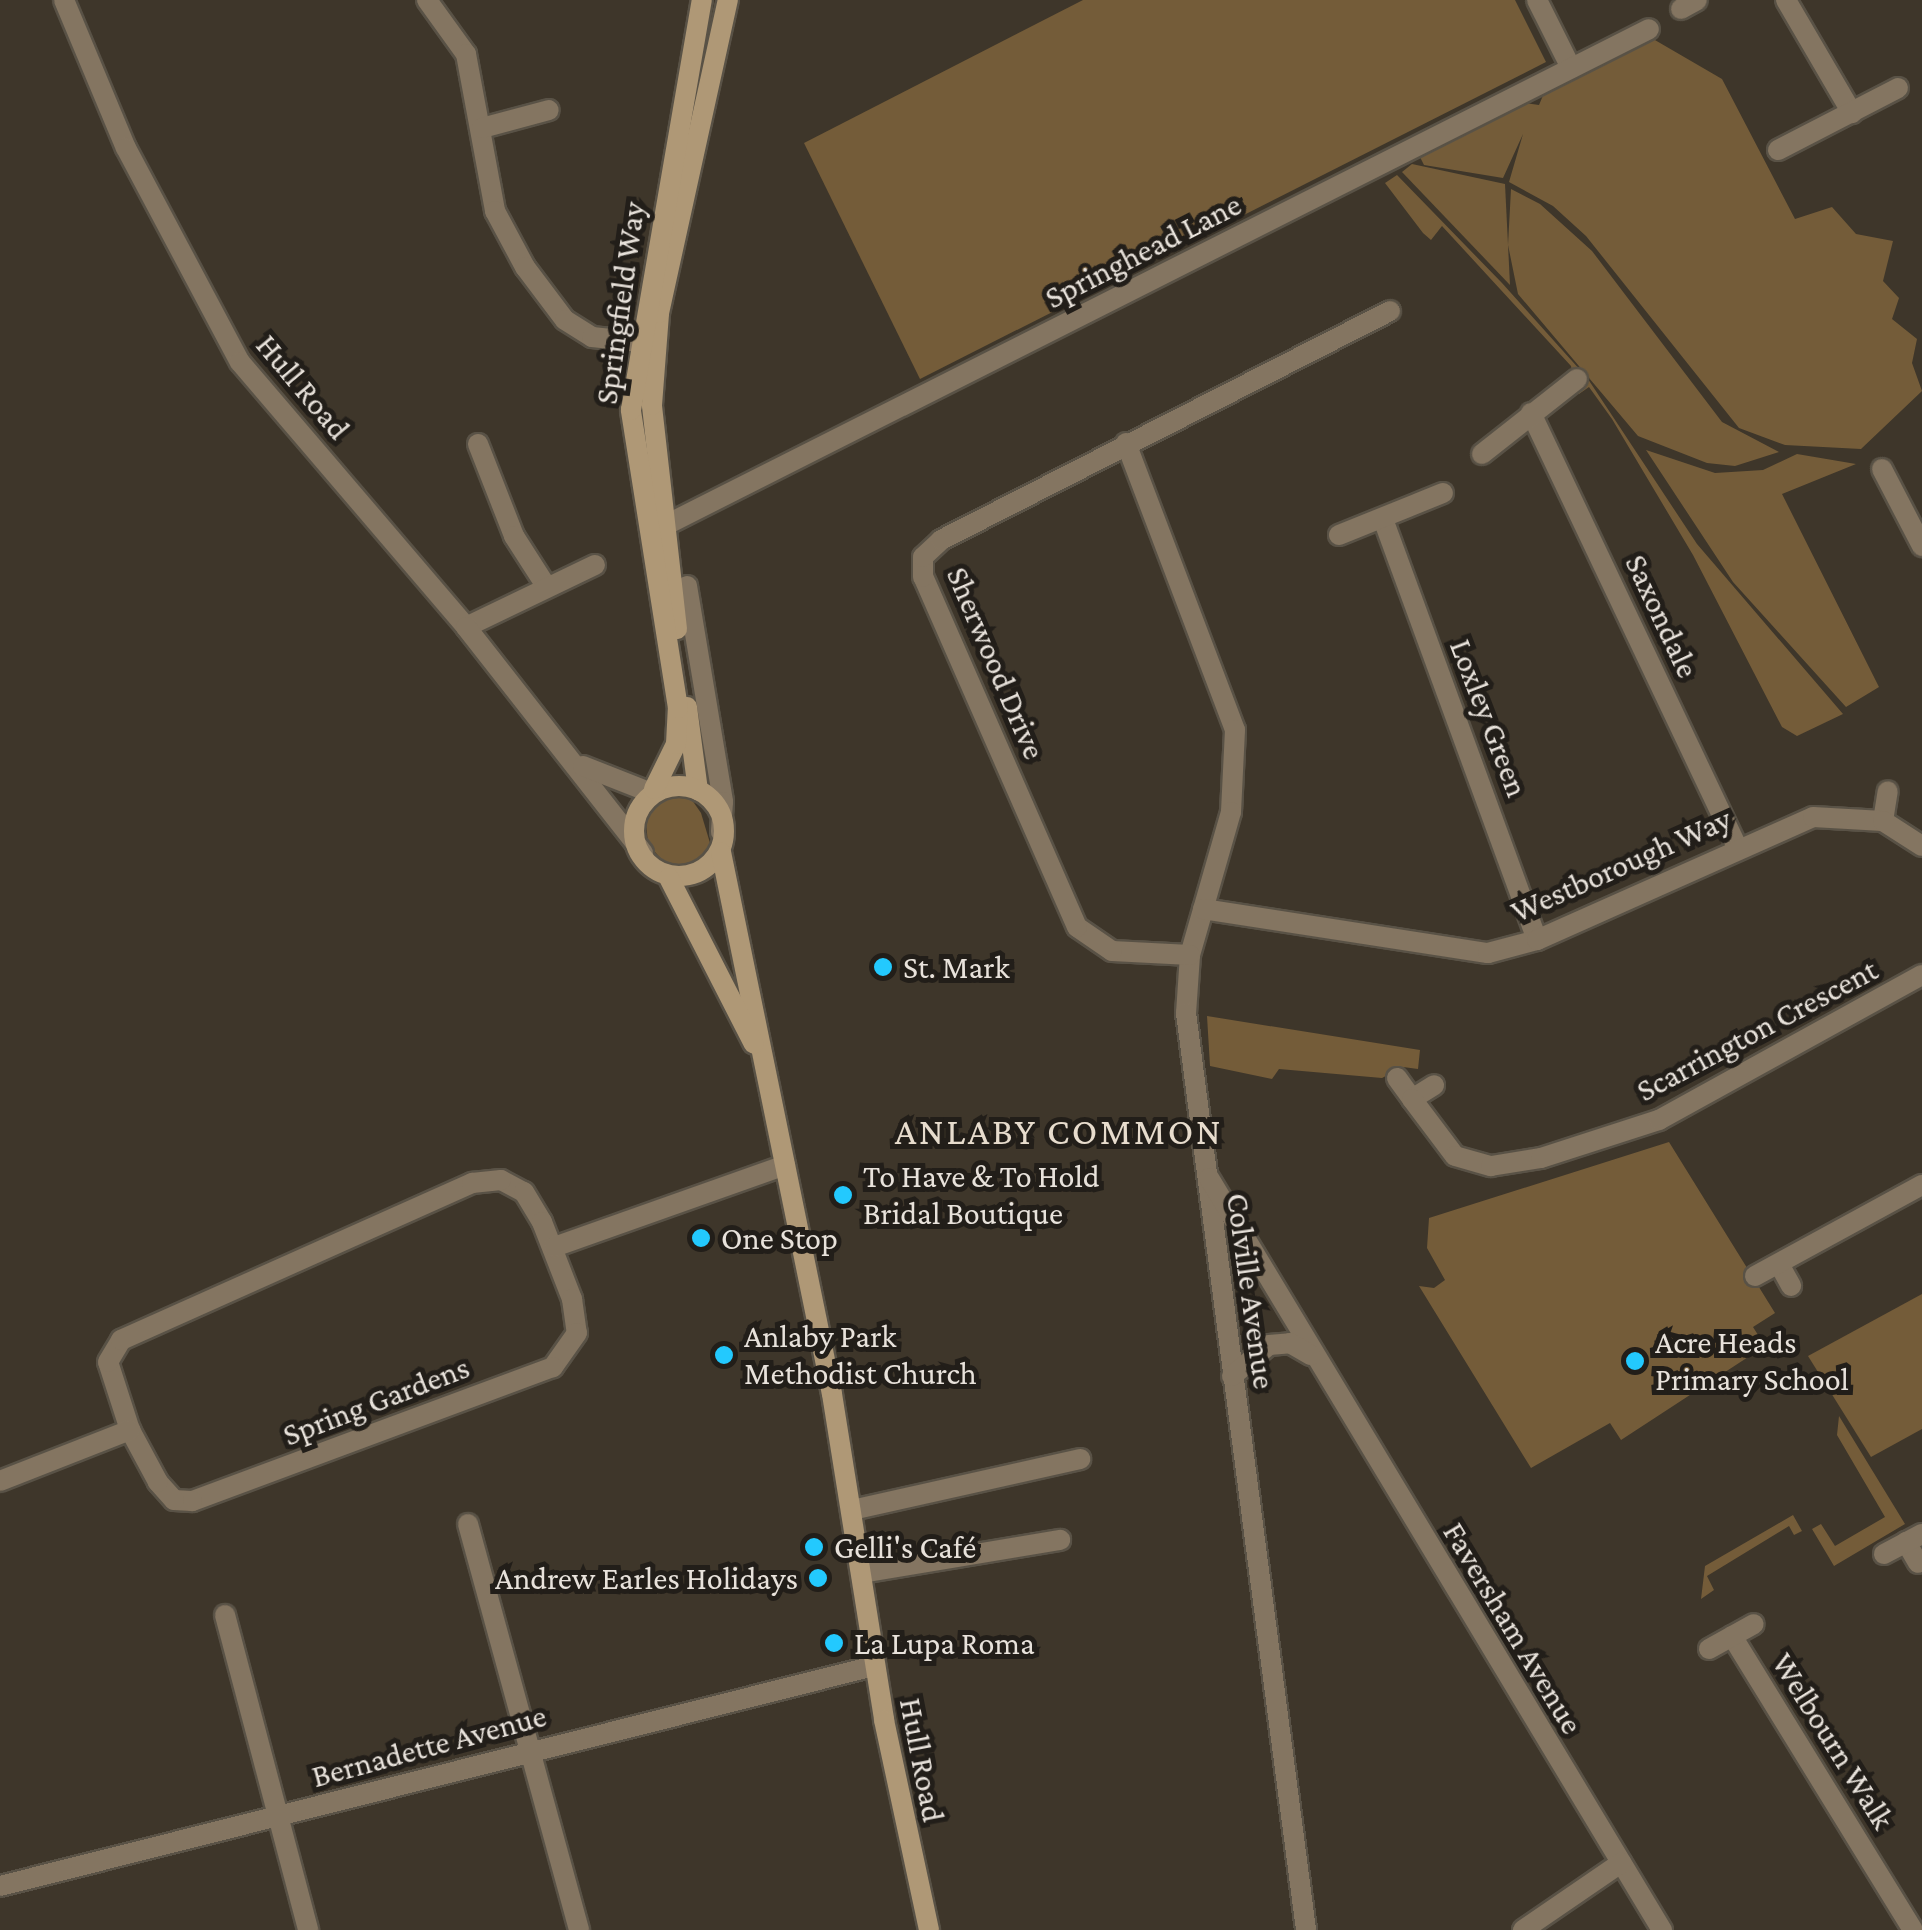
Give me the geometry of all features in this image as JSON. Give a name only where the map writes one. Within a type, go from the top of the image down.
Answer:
[{"type":"main road","name":"Springfield Way","points":[[651,791],[676,744],[678,708],[631,410],[702,0]]},
{"type":"main road","name":"Springfield Way","points":[[698,790],[652,405],[659,313],[728,0]]},
{"type":"main road","points":[[698,790],[716,812],[721,842],[699,874],[669,878],[642,853],[637,816],[651,791],[698,790]]},
{"type":"main road","name":"Hull Road","points":[[721,842],[852,1510],[874,1666],[929,1930]]},
{"type":"main road","name":"Hull Road","points":[[669,878],[766,1068]]},
{"type":"street","name":"Hull Road","points":[[64,0],[126,148],[240,362],[466,627],[576,763],[642,853]]},
{"type":"street","points":[[428,0],[466,54],[494,212],[524,268],[564,320],[592,336],[640,342]]},
{"type":"street","points":[[1537,0],[1571,68]]},
{"type":"street","points":[[1786,0],[1852,113]]},
{"type":"street","name":"Springhead Lane","points":[[664,526],[1649,29]]},
{"type":"street","points":[[1778,150],[1898,88]]},
{"type":"street","points":[[482,128],[554,105]]},
{"type":"street","name":"Sherwood Drive","points":[[1190,954],[1112,950],[1077,927],[923,577],[923,557],[941,540],[1375,312]]},
{"type":"street","points":[[1482,454],[1577,379]]},
{"type":"street","name":"Saxondale","points":[[1532,413],[1737,846]]},
{"type":"street","name":"Colville Avenue","points":[[1126,443],[1235,730],[1231,812],[1190,954],[1187,1028],[1306,1930]]},
{"type":"street","points":[[478,444],[514,536],[546,586]]},
{"type":"street","points":[[1882,469],[1922,546]]},
{"type":"street","points":[[1339,534],[1443,493]]},
{"type":"street","name":"Loxley Green","points":[[1383,519],[1537,940]]},
{"type":"street","points":[[466,627],[596,565]]},
{"type":"street","points":[[687,586],[723,802],[721,842]]},
{"type":"street","name":"Hull Road","points":[[576,763],[651,791]]},
{"type":"street","points":[[1882,822],[1888,791]]},
{"type":"street","name":"Westborough Way","points":[[1203,909],[1488,953],[1537,940],[1737,846],[1813,817],[1882,822],[1922,846]]},
{"type":"street","name":"Scarrington Crescent","points":[[1397,1078],[1455,1156],[1491,1166],[1541,1158],[1659,1120],[1922,975]]},
{"type":"street","points":[[1412,1099],[1434,1085]]},
{"type":"street","points":[[554,1247],[785,1165]]},
{"type":"street","name":"Faversham Avenue","points":[[1205,1172],[1662,1930]]},
{"type":"street","name":"Spring Gardens","points":[[501,1180],[524,1192],[554,1247],[577,1333],[552,1367],[192,1502],[174,1500],[158,1482],[130,1430],[108,1362],[121,1340],[454,1191],[501,1180]]},
{"type":"street","points":[[1755,1276],[1922,1185]]},
{"type":"street","points":[[1780,1264],[1791,1286]]},
{"type":"street","points":[[1232,1376],[1269,1346],[1290,1343],[1314,1356]]},
{"type":"street","points":[[0,1482],[130,1430]]},
{"type":"street","points":[[852,1510],[1080,1459]]},
{"type":"street","points":[[468,1524],[533,1748],[579,1930]]},
{"type":"street","points":[[1884,1554],[1914,1538],[1918,1563]]},
{"type":"street","points":[[862,1573],[1060,1540]]},
{"type":"street","points":[[226,1615],[308,1930]]},
{"type":"street","name":"Welbourn Walk","points":[[1709,1649],[1754,1624]]},
{"type":"street","name":"Welbourn Walk","points":[[1732,1636],[1913,1930]]},
{"type":"street","name":"Bernadette Avenue","points":[[0,1886],[533,1748],[874,1666]]},
{"type":"street","points":[[1523,1930],[1621,1863]]},
{"type":"shaded area","points":[[1083,0],[1515,0],[1546,62],[920,379],[804,143]]},
{"type":"shaded area","points":[[1648,36],[1722,79],[1795,219],[1832,207],[1856,234],[1893,241],[1883,281],[1899,298],[1892,319],[1917,339],[1912,363],[1922,391],[1861,449],[1785,445],[1739,428],[1586,236],[1553,206],[1509,182],[1523,134],[1503,178],[1424,165],[1420,157],[1525,103],[1539,105],[1547,86]]},
{"type":"shaded area","points":[[1412,164],[1505,184],[1510,285],[1402,172]]},
{"type":"shaded area","points":[[1397,175],[1581,371],[1573,379],[1571,366],[1442,226],[1431,240],[1423,233],[1385,183]]},
{"type":"shaded area","points":[[1511,189],[1540,204],[1592,251],[1722,422],[1779,452],[1735,466],[1707,463],[1638,436],[1518,294],[1508,245]]},
{"type":"shaded area","points":[[1586,376],[1697,544],[1843,714],[1797,736],[1782,727],[1693,555],[1612,419],[1589,387],[1579,394],[1574,387]]},
{"type":"shaded area","points":[[1646,450],[1715,473],[1763,470],[1797,454],[1856,464],[1782,494],[1879,687],[1846,707],[1733,582]]},
{"type":"shaded area","points":[[666,793],[692,800],[701,813],[710,843],[696,870],[669,868],[648,844],[645,812]]},
{"type":"shaded area","points":[[1207,1016],[1420,1050],[1418,1069],[1403,1067],[1382,1078],[1279,1069],[1272,1079],[1210,1066]]},
{"type":"shaded area","points":[[1669,1142],[1775,1313],[1753,1327],[1765,1346],[1621,1440],[1610,1423],[1531,1468],[1419,1286],[1434,1288],[1445,1280],[1427,1248],[1429,1218]]},
{"type":"shaded area","points":[[1922,1294],[1922,1429],[1871,1457],[1808,1356]]},
{"type":"shaded area","points":[[1839,1416],[1905,1524],[1834,1566],[1812,1529],[1821,1524],[1835,1546],[1885,1517],[1837,1435]]},
{"type":"shaded area","points":[[1793,1515],[1802,1531],[1794,1535],[1789,1526],[1707,1576],[1714,1590],[1701,1599],[1705,1566]]},
{"type":"place","name":"St. Mark","points":[[883,967]]},
{"type":"place","name":"To Have & To Hold Bridal Boutique","points":[[843,1195]]},
{"type":"place","name":"One Stop","points":[[701,1238]]},
{"type":"place","name":"Anlaby Park Methodist Church","points":[[724,1355]]},
{"type":"place","name":"Acre Heads Primary School","points":[[1635,1361]]},
{"type":"place","name":"Gelli's Café","points":[[814,1547]]},
{"type":"place","name":"Andrew Earles Holidays","points":[[818,1578]]},
{"type":"place","name":"La Lupa Roma","points":[[834,1643]]},
{"type":"district","name":"ANLABY COMMON","points":[[1059,1132]]}]
